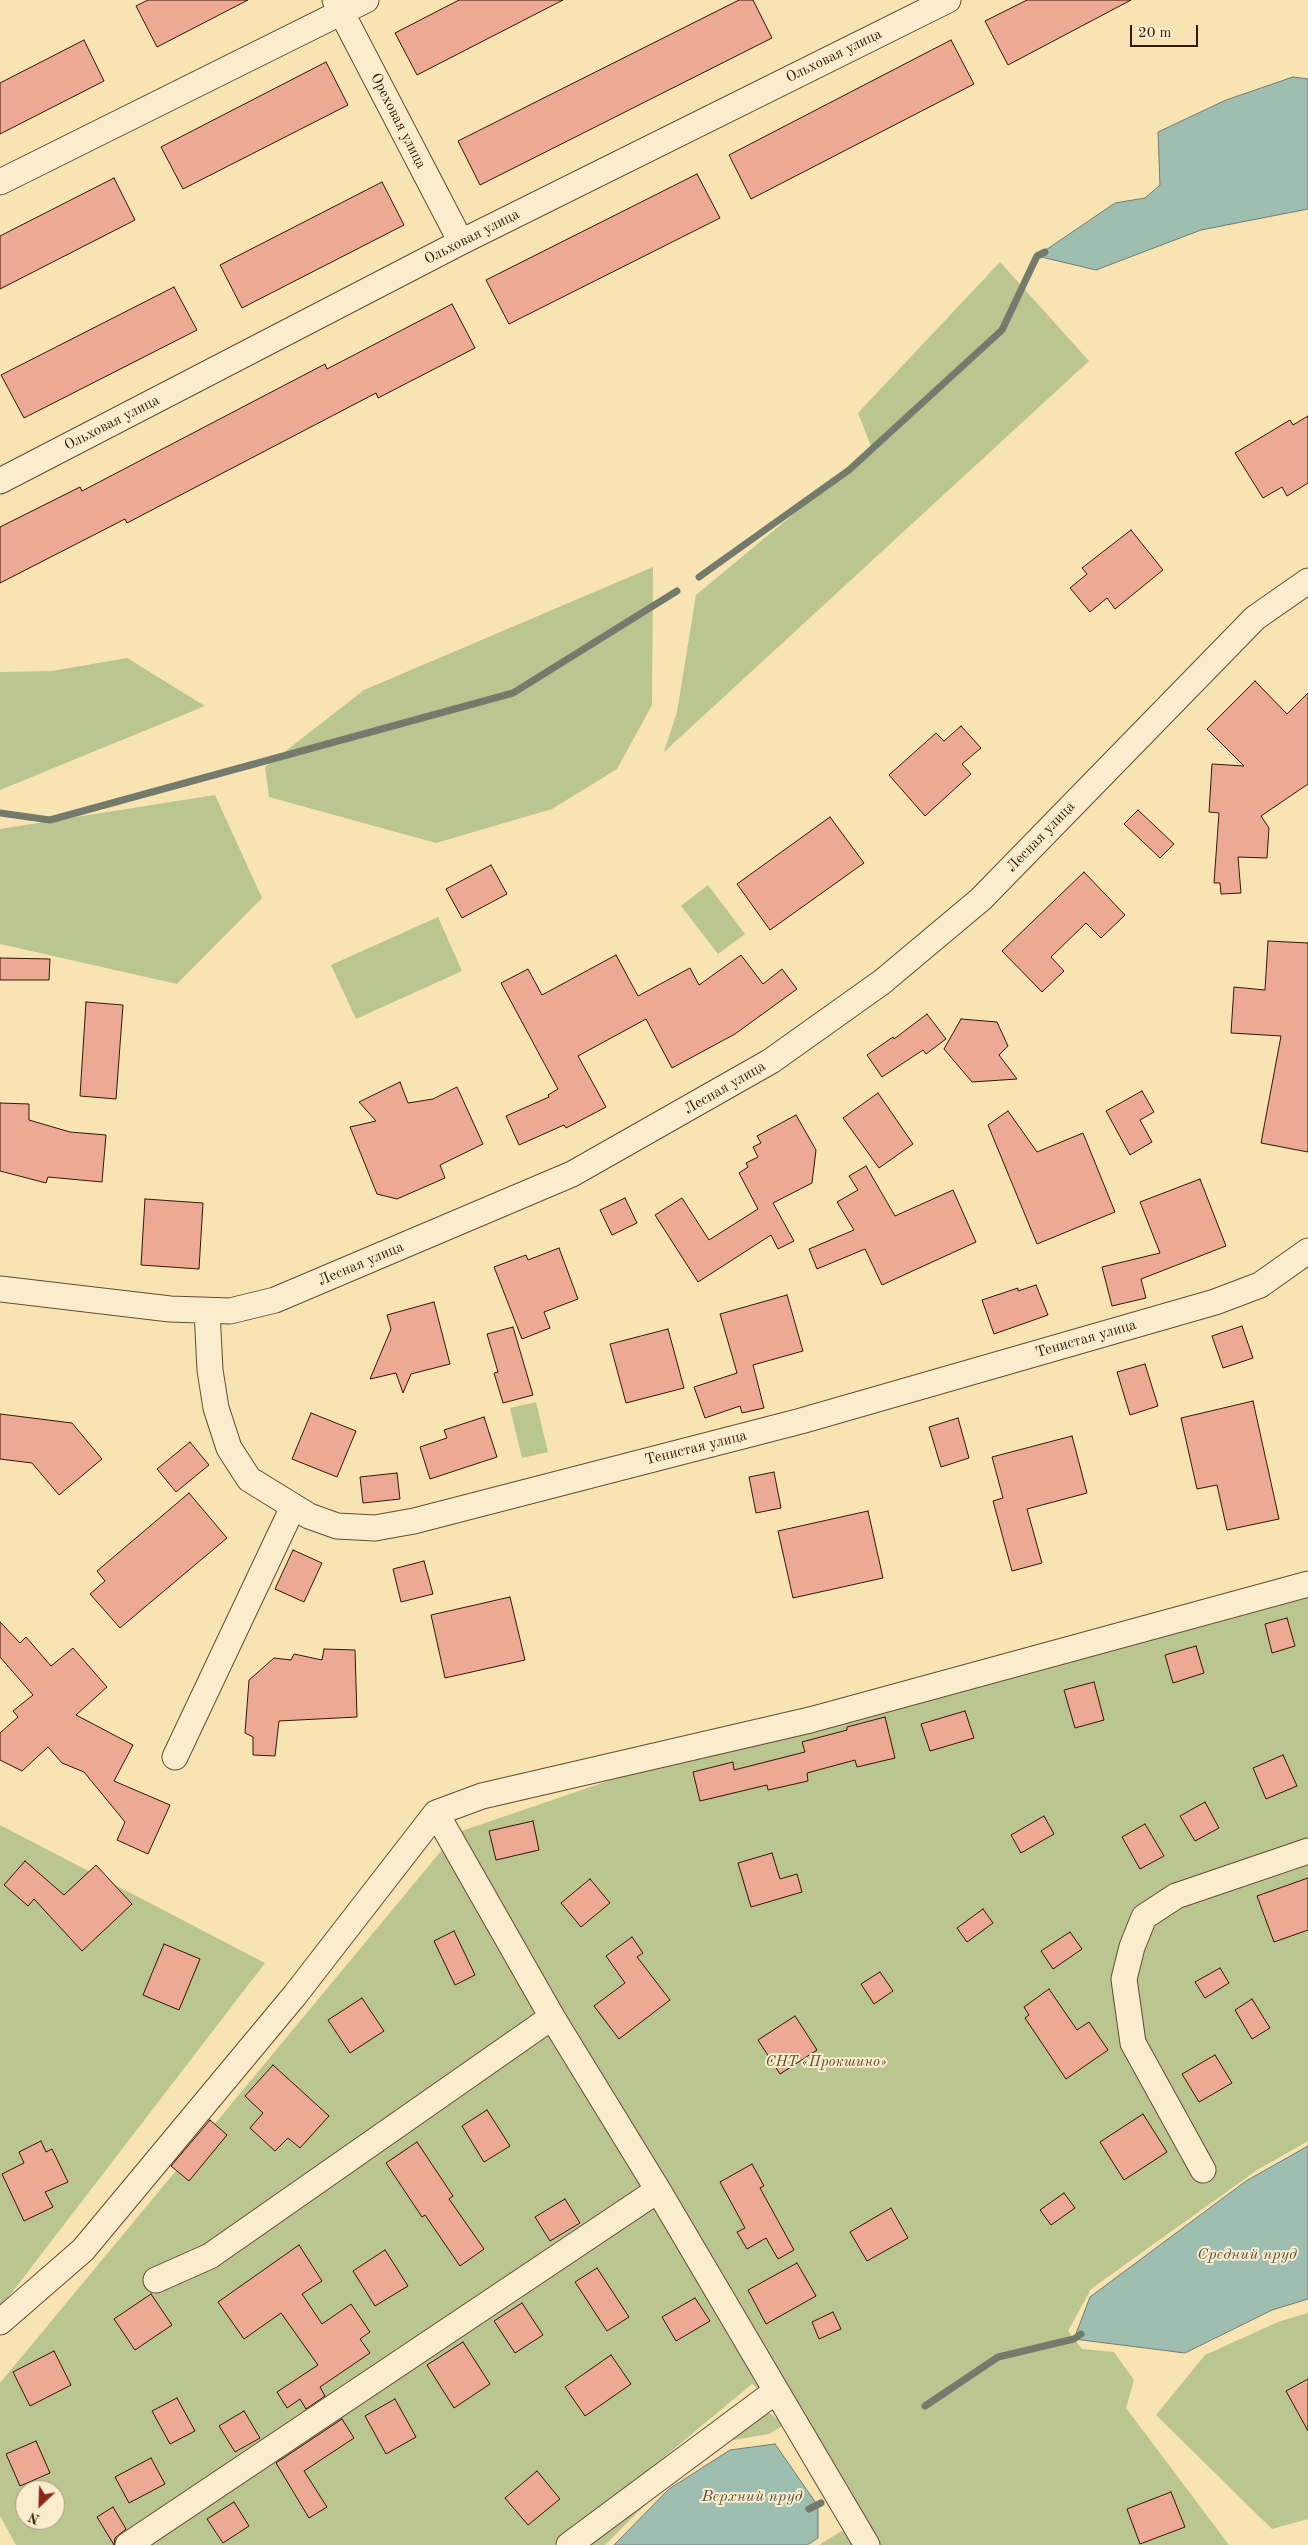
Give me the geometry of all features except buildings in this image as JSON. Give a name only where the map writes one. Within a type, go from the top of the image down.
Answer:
[{"type":"street","points":[[0,182],[339,6],[366,0]]},
{"type":"street","name":"Ольховая улица","points":[[0,481],[461,242],[948,0]]},
{"type":"street","name":"Ореховая улица","points":[[339,6],[461,242]]},
{"type":"street","name":"Лесная улица","points":[[0,1289],[77,1300],[207,1311],[230,1311],[275,1300],[572,1174],[771,1062],[882,982],[981,898],[1255,618],[1308,581]]},
{"type":"street","name":"Тенистая улица","points":[[207,1311],[210,1370],[216,1408],[229,1448],[249,1479],[293,1507],[337,1526],[375,1528],[414,1521],[801,1421],[1215,1302],[1260,1285],[1308,1251]]},
{"type":"street","points":[[175,1757],[293,1507]]},
{"type":"street","points":[[0,2322],[83,2250],[295,1995],[436,1813],[482,1796],[810,1720],[1308,1584]]},
{"type":"street","points":[[436,1813],[552,2017],[658,2190],[867,2545]]},
{"type":"street","points":[[1203,2170],[1133,2043],[1124,1979],[1132,1947],[1144,1917],[1176,1896],[1308,1852]]},
{"type":"street","points":[[156,2280],[210,2256],[552,2017]]},
{"type":"street","points":[[128,2545],[658,2190]]},
{"type":"street","points":[[569,2545],[776,2391]]},
{"type":"green space","points":[[1000,262],[1089,361],[664,752],[677,712],[696,595],[872,449],[858,413]]},
{"type":"green space","points":[[653,567],[652,705],[617,769],[552,809],[436,843],[269,797],[265,767],[364,690]]},
{"type":"green space","points":[[127,658],[205,706],[0,790],[0,672],[52,671]]},
{"type":"green space","points":[[215,795],[262,898],[177,984],[0,944],[0,829]]},
{"type":"green space","points":[[708,885],[745,934],[718,954],[681,906]]},
{"type":"green space","points":[[438,917],[462,971],[356,1019],[331,965]]},
{"type":"green space","points":[[536,1402],[548,1452],[522,1458],[510,1408]]},
{"type":"green space","name":"СНТ «Прокшино»","points":[[1308,1596],[1308,2141],[1257,2170],[1091,2289],[1068,2331],[1082,2349],[1114,2352],[1134,2380],[1126,2408],[1229,2545],[819,2545],[845,2529],[777,2404],[752,2384],[592,2517],[554,2545],[16,2545],[0,2516],[0,2383],[456,1833],[637,1771]]},
{"type":"green space","points":[[0,1825],[265,1963],[0,2308]]},
{"type":"green space","points":[[1308,2313],[1308,2519],[1272,2529],[1156,2415],[1205,2355],[1278,2322]]},
{"type":"green space","points":[[759,2404],[784,2425],[769,2434],[727,2441],[654,2496],[605,2545],[579,2545]]},
{"type":"water","points":[[1293,77],[1308,79],[1308,209],[1201,230],[1096,270],[1037,256],[1115,203],[1145,198],[1160,185],[1158,132],[1226,100]]},
{"type":"water","name":"Средний пруд","points":[[1308,2146],[1308,2299],[1272,2310],[1185,2353],[1074,2339],[1090,2297],[1246,2181]]},
{"type":"water","name":"Верхний пруд","points":[[775,2444],[818,2506],[818,2538],[807,2545],[614,2545],[669,2489],[730,2450]]},
{"type":"waterway","points":[[699,577],[849,470],[1002,330],[1037,256],[1045,252]]},
{"type":"waterway","points":[[0,813],[50,820],[513,693],[677,591]]},
{"type":"waterway","points":[[925,2406],[998,2357],[1074,2339],[1081,2334]]},
{"type":"waterway","points":[[809,2509],[821,2503]]}]
